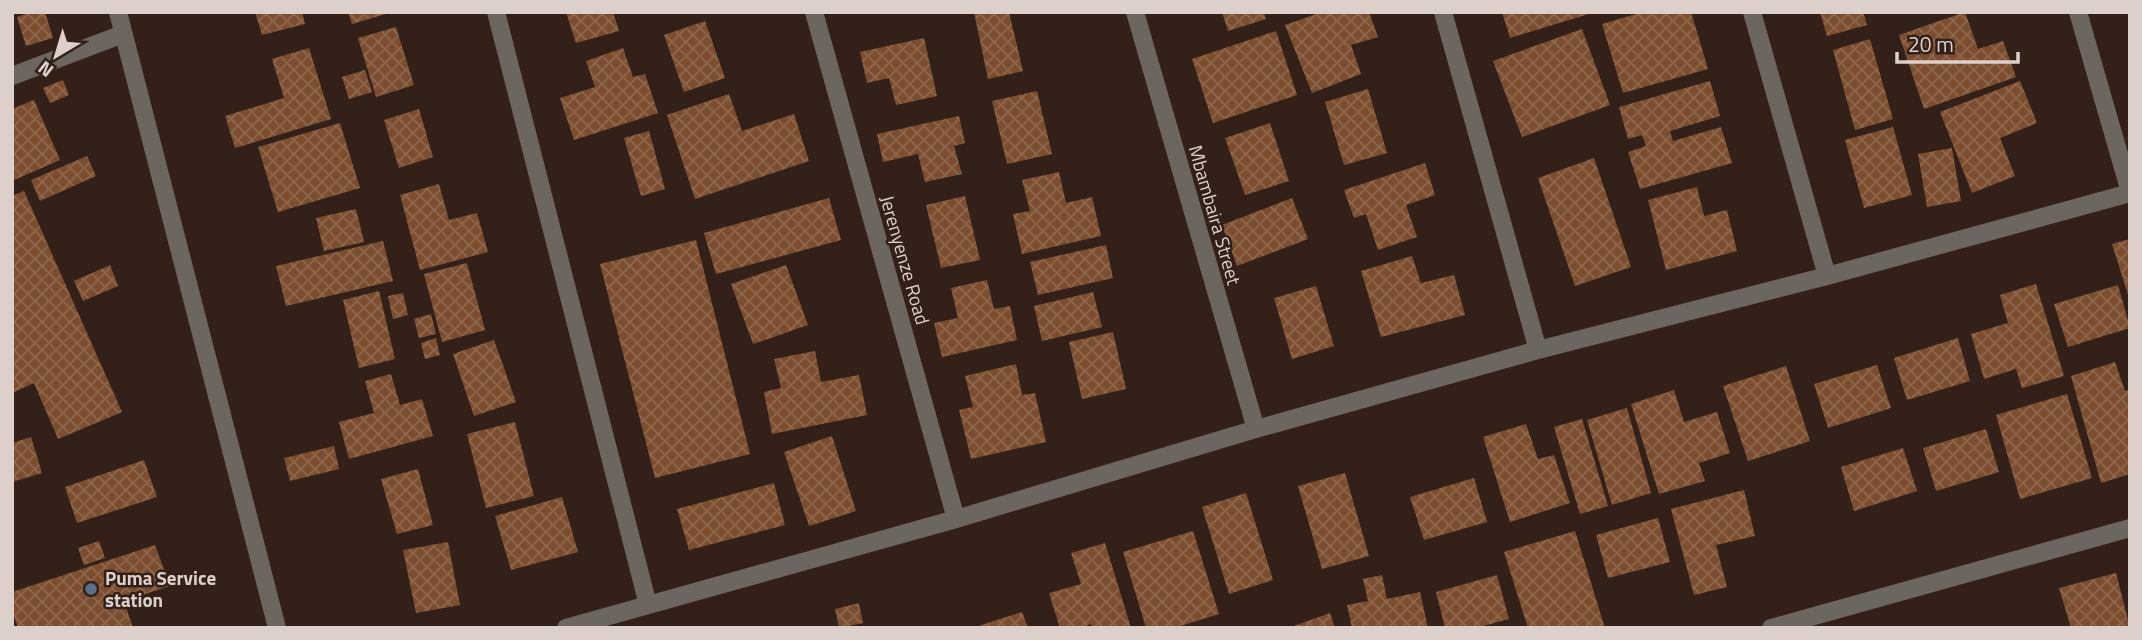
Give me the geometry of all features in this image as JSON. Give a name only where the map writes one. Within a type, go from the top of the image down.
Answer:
[{"type":"street","points":[[118,12],[277,628]]},
{"type":"street","points":[[496,12],[648,605]]},
{"type":"street","name":"Jerenyenze Road","points":[[814,12],[956,519]]},
{"type":"street","name":"Mbambaira Street","points":[[1135,12],[1256,429]]},
{"type":"street","points":[[1443,12],[1538,349]]},
{"type":"street","points":[[1752,12],[1827,276]]},
{"type":"street","points":[[566,628],[956,519],[1256,429],[1538,349],[1827,276],[2130,192],[2078,12]]},
{"type":"street","points":[[12,76],[123,34]]},
{"type":"street","points":[[1771,628],[2130,528]]},
{"type":"street","points":[[1832,609],[1838,628]]},
{"type":"building","points":[[31,12],[45,12],[53,38],[26,46],[17,17]]},
{"type":"building","points":[[255,12],[302,12],[305,24],[262,35]]},
{"type":"building","points":[[348,12],[389,12],[389,13],[352,24]]},
{"type":"building","points":[[566,12],[613,12],[619,31],[576,43]]},
{"type":"building","points":[[974,12],[1009,12],[1023,71],[988,79]]},
{"type":"building","points":[[1222,12],[1264,12],[1266,19],[1228,31]]},
{"type":"building","points":[[1322,12],[1369,12],[1378,37],[1351,45],[1361,74],[1312,93],[1285,25]]},
{"type":"building","points":[[1502,12],[1592,12],[1592,13],[1510,38]]},
{"type":"building","points":[[1643,12],[1691,12],[1708,69],[1623,93],[1602,24]]},
{"type":"building","points":[[1820,12],[1863,12],[1867,25],[1827,36]]},
{"type":"building","points":[[1965,12],[1978,49],[2003,41],[2016,77],[1924,109],[1899,35]]},
{"type":"building","points":[[705,21],[725,78],[684,92],[664,35]]},
{"type":"building","points":[[396,27],[414,85],[376,97],[358,38]]},
{"type":"building","points":[[1582,29],[1610,105],[1522,137],[1493,61]]},
{"type":"building","points":[[1276,31],[1297,95],[1213,123],[1192,59]]},
{"type":"building","points":[[924,38],[937,96],[896,105],[889,78],[867,83],[860,52]]},
{"type":"building","points":[[1870,39],[1893,119],[1855,130],[1833,50]]},
{"type":"building","points":[[309,48],[331,119],[235,148],[225,116],[284,98],[272,59]]},
{"type":"building","points":[[623,48],[633,77],[645,74],[658,113],[574,140],[560,98],[595,87],[586,61]]},
{"type":"building","points":[[365,70],[372,92],[349,99],[342,77]]},
{"type":"building","points":[[63,80],[69,95],[50,103],[43,88]]},
{"type":"building","points":[[1710,81],[1720,116],[1670,131],[1673,141],[1721,127],[1732,163],[1640,189],[1628,152],[1646,146],[1642,135],[1628,139],[1619,107]]},
{"type":"building","points":[[2020,81],[2037,123],[2000,138],[2015,176],[1972,193],[1940,112]]},
{"type":"building","points":[[1368,89],[1387,153],[1344,165],[1325,102]]},
{"type":"building","points":[[1037,91],[1052,154],[1007,164],[992,101]]},
{"type":"building","points":[[729,94],[742,131],[794,114],[809,161],[695,199],[667,115]]},
{"type":"building","points":[[34,100],[60,160],[12,181],[12,109]]},
{"type":"building","points":[[419,109],[433,157],[399,168],[384,120]]},
{"type":"building","points":[[959,116],[965,143],[954,146],[962,174],[925,182],[918,154],[883,162],[877,134]]},
{"type":"building","points":[[340,123],[360,188],[278,212],[258,147]]},
{"type":"building","points":[[1270,123],[1289,181],[1245,195],[1225,138]]},
{"type":"building","points":[[1893,127],[1912,195],[1864,208],[1845,140]]},
{"type":"building","points":[[649,131],[665,189],[641,196],[624,138]]},
{"type":"building","points":[[1952,148],[1961,201],[1927,207],[1918,154]]},
{"type":"building","points":[[87,156],[96,176],[40,201],[31,180]]},
{"type":"building","points":[[1594,158],[1631,267],[1575,286],[1538,178]]},
{"type":"building","points":[[1425,163],[1435,195],[1406,205],[1417,237],[1378,250],[1366,214],[1354,218],[1344,190]]},
{"type":"building","points":[[1059,172],[1066,203],[1092,197],[1101,236],[1022,254],[1013,214],[1030,211],[1022,180]]},
{"type":"building","points":[[439,184],[449,220],[477,213],[488,252],[420,270],[400,195]]},
{"type":"building","points":[[1697,187],[1704,216],[1727,210],[1737,251],[1666,270],[1648,200]]},
{"type":"building","points":[[24,191],[122,412],[58,439],[34,383],[12,393],[12,196]]},
{"type":"building","points":[[965,196],[980,260],[941,268],[926,205]]},
{"type":"building","points":[[829,198],[841,240],[716,274],[704,233]]},
{"type":"building","points":[[1292,198],[1308,239],[1237,266],[1222,225]]},
{"type":"building","points":[[356,209],[364,242],[324,251],[316,218]]},
{"type":"building","points":[[2130,239],[2130,298],[2129,298],[2112,244]]},
{"type":"building","points":[[696,240],[750,454],[655,478],[600,264]]},
{"type":"building","points":[[383,241],[393,281],[286,306],[276,266]]},
{"type":"building","points":[[1106,245],[1113,278],[1038,295],[1030,262]]},
{"type":"building","points":[[1412,256],[1421,283],[1454,275],[1465,315],[1381,337],[1361,271]]},
{"type":"building","points":[[467,263],[485,330],[442,342],[424,274]]},
{"type":"building","points":[[110,265],[118,286],[83,301],[74,281]]},
{"type":"building","points":[[786,265],[808,325],[753,344],[731,284]]},
{"type":"building","points":[[987,280],[994,309],[1010,306],[1017,340],[942,357],[934,323],[958,318],[951,288]]},
{"type":"building","points":[[2036,284],[2064,376],[2022,388],[2016,369],[1984,379],[1971,334],[2008,323],[2000,295]]},
{"type":"building","points":[[2118,285],[2130,328],[2068,347],[2054,304]]},
{"type":"building","points":[[1316,286],[1334,346],[1292,359],[1274,298]]},
{"type":"building","points":[[379,291],[395,359],[359,368],[343,300]]},
{"type":"building","points":[[1093,292],[1102,327],[1042,341],[1034,306]]},
{"type":"building","points":[[403,293],[408,315],[393,319],[388,296]]},
{"type":"building","points":[[431,314],[436,334],[419,338],[414,319]]},
{"type":"building","points":[[1113,332],[1126,389],[1082,399],[1069,342]]},
{"type":"building","points":[[436,338],[440,355],[425,359],[421,343]]},
{"type":"building","points":[[1958,338],[1970,381],[1907,400],[1894,358]]},
{"type":"building","points":[[494,340],[516,402],[474,416],[453,354]]},
{"type":"building","points":[[815,351],[821,382],[859,375],[867,415],[772,434],[764,392],[781,388],[774,359]]},
{"type":"building","points":[[2115,362],[2125,391],[2130,390],[2130,474],[2101,483],[2071,376]]},
{"type":"building","points":[[1016,364],[1022,395],[1035,393],[1046,442],[971,459],[959,410],[973,407],[965,376]]},
{"type":"building","points":[[1877,365],[1891,408],[1828,428],[1814,384]]},
{"type":"building","points":[[1786,366],[1810,441],[1748,461],[1723,386]]},
{"type":"building","points":[[391,374],[400,405],[422,399],[433,436],[349,459],[339,422],[374,413],[365,381]]},
{"type":"building","points":[[1674,390],[1684,422],[1717,412],[1730,453],[1699,463],[1705,481],[1659,494],[1631,404]]},
{"type":"building","points":[[2067,394],[2092,478],[2020,499],[1996,415]]},
{"type":"building","points":[[1627,408],[1651,493],[1612,505],[1587,420]]},
{"type":"building","points":[[1582,419],[1608,506],[1580,514],[1554,427]]},
{"type":"building","points":[[515,422],[534,496],[486,508],[467,434]]},
{"type":"building","points":[[1526,424],[1538,459],[1554,455],[1570,503],[1510,522],[1483,437]]},
{"type":"building","points":[[1986,429],[1999,472],[1936,491],[1923,448]]},
{"type":"building","points":[[832,436],[856,511],[809,526],[784,452]]},
{"type":"building","points":[[31,437],[42,473],[12,482],[12,443]]},
{"type":"building","points":[[334,446],[339,469],[290,481],[284,458]]},
{"type":"building","points":[[1903,448],[1917,491],[1854,511],[1841,467]]},
{"type":"building","points":[[144,460],[157,497],[77,523],[65,487]]},
{"type":"building","points":[[418,469],[433,525],[397,534],[381,479]]},
{"type":"building","points":[[1345,473],[1369,556],[1322,569],[1298,486]]},
{"type":"building","points":[[1474,478],[1487,522],[1424,540],[1410,497]]},
{"type":"building","points":[[774,483],[785,525],[689,550],[677,509]]},
{"type":"building","points":[[1744,490],[1755,536],[1716,545],[1727,587],[1694,595],[1671,509]]},
{"type":"building","points":[[1246,493],[1273,580],[1229,594],[1202,507]]},
{"type":"building","points":[[562,497],[578,552],[511,570],[495,516]]},
{"type":"building","points":[[1658,518],[1670,562],[1608,578],[1596,535]]},
{"type":"building","points":[[1193,531],[1219,614],[1174,628],[1146,628],[1123,552]]},
{"type":"building","points":[[1575,531],[1605,628],[1528,628],[1504,552]]},
{"type":"building","points":[[99,541],[105,558],[84,565],[78,548]]},
{"type":"building","points":[[448,542],[460,605],[416,613],[403,550]]},
{"type":"building","points":[[1105,543],[1131,628],[1092,628],[1091,624],[1080,628],[1060,628],[1049,593],[1081,584],[1071,553]]},
{"type":"building","name":"Puma Service station","points":[[155,545],[170,586],[124,601],[133,628],[18,628],[12,611],[12,592]]},
{"type":"building","points":[[2116,573],[2130,628],[2071,628],[2059,588]]},
{"type":"building","points":[[1382,575],[1387,599],[1420,592],[1428,628],[1352,628],[1347,605],[1368,601],[1363,579]]},
{"type":"building","points":[[1497,575],[1509,619],[1476,628],[1445,628],[1436,592]]},
{"type":"building","points":[[859,603],[863,623],[839,628],[835,609]]},
{"type":"building","points":[[1022,612],[1028,628],[975,628],[975,627]]},
{"type":"building","points":[[1330,613],[1335,628],[1291,627]]},
{"type":"place","name":"Puma Service station","points":[[91,589]]}]
